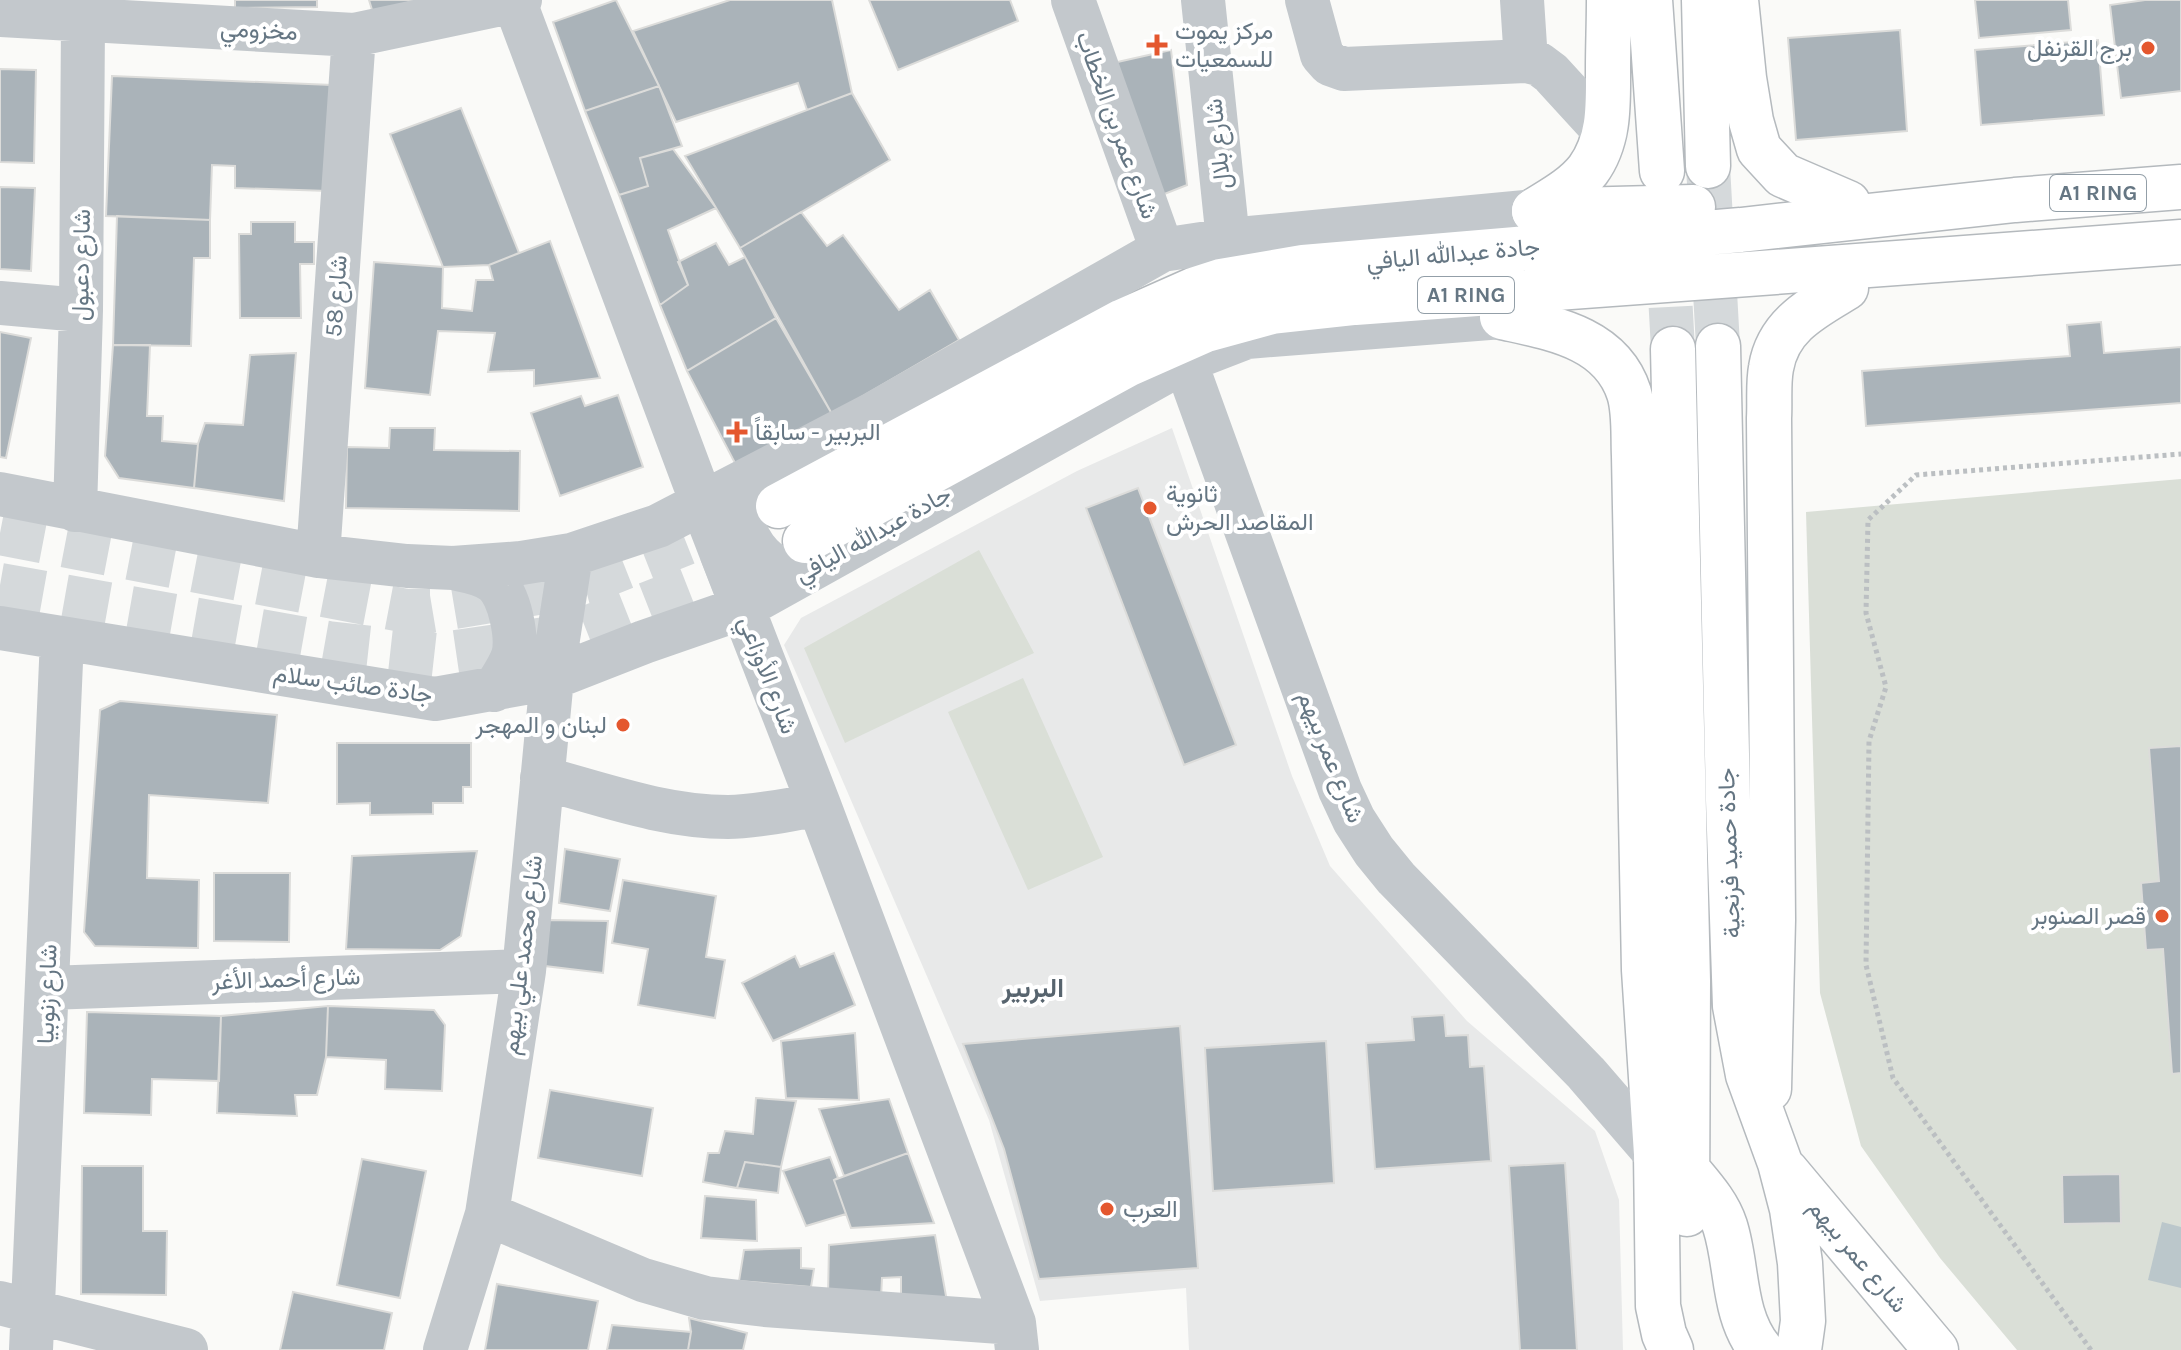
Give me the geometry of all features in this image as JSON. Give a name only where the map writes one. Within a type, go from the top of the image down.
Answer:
[{"type":"main road","points":[[1534,211],[1572,186],[1598,155],[1608,115],[1609,0]]},
{"type":"main road","points":[[1650,0],[1662,171]]},
{"type":"main road","points":[[1704,0],[1708,166]]},
{"type":"main road","points":[[1736,0],[1744,78],[1759,149],[1783,175],[1848,203]]},
{"type":"main road","name":"جادة عبدالله اليافي","points":[[771,489],[1123,321],[1221,281],[1303,267],[1741,230],[2015,200],[2181,187]]},
{"type":"main road","points":[[1534,211],[2015,200]]},
{"type":"main road","points":[[1502,317],[1846,288],[2181,245]]},
{"type":"main road","name":"جادة عبدالله اليافي","points":[[809,554],[1127,365],[1206,330],[1272,312],[1355,303],[2181,245]]},
{"type":"main road","points":[[1774,1145],[1771,367],[1778,346],[1790,327],[1804,313],[1846,288]]},
{"type":"main road","points":[[1502,317],[1569,333],[1588,342],[1618,371],[1629,394],[1634,456],[1644,970],[1671,1162],[1658,1306],[1671,1350]]},
{"type":"main road","name":"جادة حميد فرنجية","points":[[1718,346],[1735,1006],[1748,1075],[1774,1145],[1792,1209],[1800,1263],[1803,1321],[1799,1350]]},
{"type":"main road","name":"جادة حميد فرنجية","points":[[1673,349],[1688,965],[1671,1162],[1688,1350]]},
{"type":"main road","name":"شارع عمر بيهم","points":[[1774,1145],[1936,1350]]},
{"type":"main road","name":"شارع عمر بيهم","points":[[1671,1162],[1710,1197],[1724,1224],[1743,1315],[1761,1350]]},
{"type":"street","name":"مخزومي","points":[[0,15],[354,35],[517,0]]},
{"type":"street","name":"شارع الأوزاعي","points":[[517,0],[1015,1336]]},
{"type":"street","name":"شارع عمر بن الخطاب","points":[[1073,0],[1162,250]]},
{"type":"street","name":"شارع بلال","points":[[1203,0],[1228,240]]},
{"type":"street","points":[[1307,0],[1322,55],[1330,64],[1344,69],[1526,61],[1539,64],[1605,132]]},
{"type":"street","points":[[1522,0],[1526,61]]},
{"type":"street","name":"شارع دعبول","points":[[75,510],[81,310],[83,20]]},
{"type":"street","name":"شارع 58","points":[[318,556],[354,35]]},
{"type":"street","name":"جادة عبدالله اليافي","points":[[702,503],[771,489],[875,413],[1162,250],[1228,240],[1534,211]]},
{"type":"street","points":[[0,303],[81,310]]},
{"type":"street","name":"جادة عبدالله اليافي","points":[[742,608],[809,554],[1185,361],[1247,337],[1502,317]]},
{"type":"street","name":"شارع عمر بيهم","points":[[1185,361],[1325,752],[1354,820],[1396,878],[1671,1162]]},
{"type":"street","points":[[771,489],[751,488],[743,503],[745,529],[761,556],[773,565],[784,568],[809,554]]},
{"type":"street","points":[[0,494],[318,556],[453,568],[521,563],[571,555],[658,526],[702,503]]},
{"type":"street","name":"شارع محمد علي بيهم","points":[[445,1350],[487,1214],[524,971],[552,678],[571,555]]},
{"type":"street","points":[[453,568],[477,573],[495,583],[505,596],[514,636],[513,655],[494,690]]},
{"type":"street","name":"جادة صائب سلام","points":[[0,628],[435,699],[552,678],[742,608]]},
{"type":"street","name":"شارع زنوبيا","points":[[21,1321],[48,988],[62,639]]},
{"type":"street","points":[[542,778],[658,809],[708,816],[732,817],[819,805]]},
{"type":"street","name":"شارع أحمد الأغر","points":[[48,988],[524,971]]},
{"type":"street","points":[[487,1214],[643,1280],[705,1298],[1015,1336]]},
{"type":"street","points":[[21,1321],[186,1350]]},
{"type":"path","points":[[2091,1350],[1893,1078],[1866,965],[1869,741],[1886,687],[1866,613],[1868,520],[1916,475],[2181,454]]},
{"type":"shaded area","points":[[1172,428],[1292,776],[1330,866],[1467,1021],[1595,1131],[1619,1200],[1623,1350],[1189,1350],[1186,1288],[1040,1301],[989,1120],[784,645],[801,618],[1077,471]]},
{"type":"shaded area","points":[[2181,479],[2181,1350],[2017,1350],[1940,1258],[1861,1146],[1820,993],[1806,512]]},
{"type":"shaded area","points":[[979,550],[1034,653],[845,743],[804,648]]},
{"type":"shaded area","points":[[1023,678],[1103,857],[1028,890],[948,712]]},
{"type":"shaded area","points":[[2162,1222],[2181,1227],[2181,1288],[2148,1280]]},
{"type":"building","points":[[235,0],[317,0],[317,7],[235,8]]},
{"type":"building","points":[[369,0],[417,0],[373,13]]},
{"type":"building","points":[[616,0],[659,86],[585,111],[553,22]]},
{"type":"building","points":[[730,0],[832,0],[852,93],[807,110],[798,83],[676,122],[633,31]]},
{"type":"building","points":[[869,0],[1010,0],[1018,21],[898,70]]},
{"type":"building","points":[[1975,0],[2068,0],[2071,30],[1979,38]]},
{"type":"building","name":"برج القرنفل","points":[[2145,0],[2181,0],[2181,91],[2121,98],[2110,5]]},
{"type":"building","points":[[1900,30],[1907,131],[1796,140],[1788,38]]},
{"type":"building","points":[[2098,40],[2104,115],[1981,125],[1975,50]]},
{"type":"building","points":[[1171,50],[1187,185],[1162,195],[1113,63]]},
{"type":"building","points":[[0,69],[36,70],[34,163],[0,162]]},
{"type":"building","points":[[112,76],[332,85],[328,191],[235,188],[235,166],[212,165],[210,220],[106,216]]},
{"type":"building","points":[[659,86],[682,146],[640,158],[648,186],[619,195],[585,111]]},
{"type":"building","points":[[852,93],[890,160],[740,248],[685,156]]},
{"type":"building","points":[[461,108],[519,253],[489,265],[443,267],[390,134]]},
{"type":"building","points":[[673,149],[716,208],[668,230],[688,285],[660,305],[619,195],[648,186],[640,158]]},
{"type":"building","points":[[0,187],[35,188],[31,271],[0,269]]},
{"type":"building","points":[[801,212],[827,246],[843,235],[899,310],[930,290],[959,340],[832,414],[740,248]]},
{"type":"building","points":[[117,216],[210,220],[210,258],[194,258],[191,346],[113,345]]},
{"type":"building","points":[[251,222],[295,222],[295,242],[314,242],[314,264],[300,264],[301,318],[240,318],[239,234],[251,234]]},
{"type":"building","points":[[550,241],[600,378],[534,386],[534,370],[488,372],[495,333],[438,331],[430,395],[365,388],[374,262],[443,267],[442,308],[472,311],[476,280],[493,280],[489,265]]},
{"type":"building","points":[[716,243],[729,265],[745,257],[776,318],[687,371],[660,305],[688,285],[678,262]]},
{"type":"building","points":[[776,318],[832,414],[736,465],[687,371]]},
{"type":"building","points":[[2101,322],[2104,353],[2181,347],[2181,403],[1866,426],[1862,371],[2070,356],[2067,325]]},
{"type":"building","points":[[0,332],[31,338],[6,458],[0,457]]},
{"type":"building","points":[[113,345],[150,345],[147,416],[163,416],[162,441],[198,444],[194,488],[119,478],[105,456]]},
{"type":"building","points":[[296,353],[284,501],[194,488],[198,444],[205,423],[243,425],[250,355]]},
{"type":"building","points":[[618,395],[643,467],[560,496],[531,413],[581,396],[585,406]]},
{"type":"building","points":[[390,428],[435,428],[434,450],[520,451],[519,511],[346,508],[347,447],[389,448]]},
{"type":"building","points":[[1138,488],[1236,745],[1184,765],[1086,508]]},
{"type":"building","points":[[120,701],[277,715],[268,803],[149,795],[147,878],[199,880],[198,948],[95,946],[84,932],[100,710]]},
{"type":"building","points":[[337,743],[471,743],[471,787],[463,787],[463,803],[433,803],[433,814],[370,815],[370,803],[337,804]]},
{"type":"building","name":"قصر الصنوبر","points":[[2181,746],[2181,1073],[2172,1074],[2163,949],[2146,950],[2141,883],[2159,881],[2149,748]]},
{"type":"building","points":[[565,849],[620,859],[610,911],[559,903]]},
{"type":"building","points":[[477,851],[461,936],[440,950],[346,949],[352,856]]},
{"type":"building","points":[[214,873],[290,873],[289,942],[214,941]]},
{"type":"building","points":[[623,880],[716,896],[706,957],[725,960],[715,1018],[638,1005],[648,949],[612,943]]},
{"type":"building","points":[[549,920],[608,921],[603,973],[545,966]]},
{"type":"building","points":[[834,953],[855,1005],[773,1041],[742,983],[795,956],[800,967]]},
{"type":"building","points":[[328,1006],[434,1010],[445,1025],[442,1091],[385,1089],[386,1060],[326,1057]]},
{"type":"building","points":[[328,1006],[326,1057],[317,1095],[295,1095],[297,1116],[217,1113],[221,1016]]},
{"type":"building","points":[[87,1012],[221,1016],[219,1081],[152,1079],[151,1115],[84,1113]]},
{"type":"building","points":[[1444,1015],[1446,1036],[1468,1035],[1470,1067],[1484,1066],[1491,1161],[1375,1169],[1366,1043],[1414,1040],[1412,1017]]},
{"type":"building","name":"العرب","points":[[1180,1026],[1198,1268],[1039,1279],[1004,1149],[963,1044]]},
{"type":"building","points":[[855,1033],[859,1100],[786,1098],[781,1041]]},
{"type":"building","points":[[1326,1041],[1334,1183],[1213,1191],[1205,1048]]},
{"type":"building","points":[[550,1090],[653,1108],[642,1176],[538,1158]]},
{"type":"building","points":[[756,1098],[796,1101],[781,1167],[745,1162],[737,1188],[703,1182],[708,1153],[719,1153],[725,1131],[753,1134]]},
{"type":"building","points":[[889,1099],[908,1153],[844,1176],[819,1109]]},
{"type":"building","points":[[908,1153],[934,1223],[851,1228],[834,1180]]},
{"type":"building","points":[[830,1157],[846,1214],[806,1226],[783,1171]]},
{"type":"building","points":[[362,1159],[426,1171],[400,1298],[337,1285]]},
{"type":"building","points":[[745,1162],[781,1167],[778,1193],[737,1188]]},
{"type":"building","points":[[1565,1163],[1577,1350],[1520,1350],[1509,1166]]},
{"type":"building","points":[[82,1166],[143,1166],[143,1231],[167,1231],[166,1295],[81,1294]]},
{"type":"building","points":[[2120,1174],[2121,1223],[2063,1224],[2062,1175]]},
{"type":"building","points":[[705,1196],[756,1200],[757,1241],[701,1238]]},
{"type":"building","points":[[935,1235],[948,1307],[901,1306],[901,1277],[882,1278],[881,1298],[828,1296],[829,1245]]},
{"type":"building","points":[[801,1248],[801,1268],[814,1269],[811,1287],[739,1281],[744,1250]]},
{"type":"building","points":[[497,1284],[598,1301],[588,1350],[485,1350]]},
{"type":"building","points":[[293,1292],[392,1313],[384,1350],[280,1350]]},
{"type":"building","points":[[689,1318],[747,1333],[743,1350],[688,1350],[691,1332]]},
{"type":"building","points":[[612,1325],[691,1332],[688,1350],[607,1350]]},
{"type":"tunnel","points":[[1708,166],[1718,346]]},
{"type":"tunnel","points":[[1667,241],[1673,349]]},
{"type":"tunnel","points":[[0,533],[407,611],[430,611],[588,582],[750,518]]},
{"type":"tunnel","points":[[0,585],[328,643],[436,655],[576,632],[764,558]]},
{"type":"place","name":"مركز يموت للسمعيات","points":[[1157,45]]},
{"type":"place","name":"برج القرنفل","points":[[2148,48]]},
{"type":"place","name":"البربير - سابقاً","points":[[737,432]]},
{"type":"place","name":"ثانوية المقاصد الحرش","points":[[1150,508]]},
{"type":"place","name":"لبنان و المهجر","points":[[623,725]]},
{"type":"place","name":"قصر الصنوبر","points":[[2162,916]]},
{"type":"place","name":"العرب","points":[[1107,1209]]},
{"type":"district","name":"البربير","points":[[1033,988]]}]
